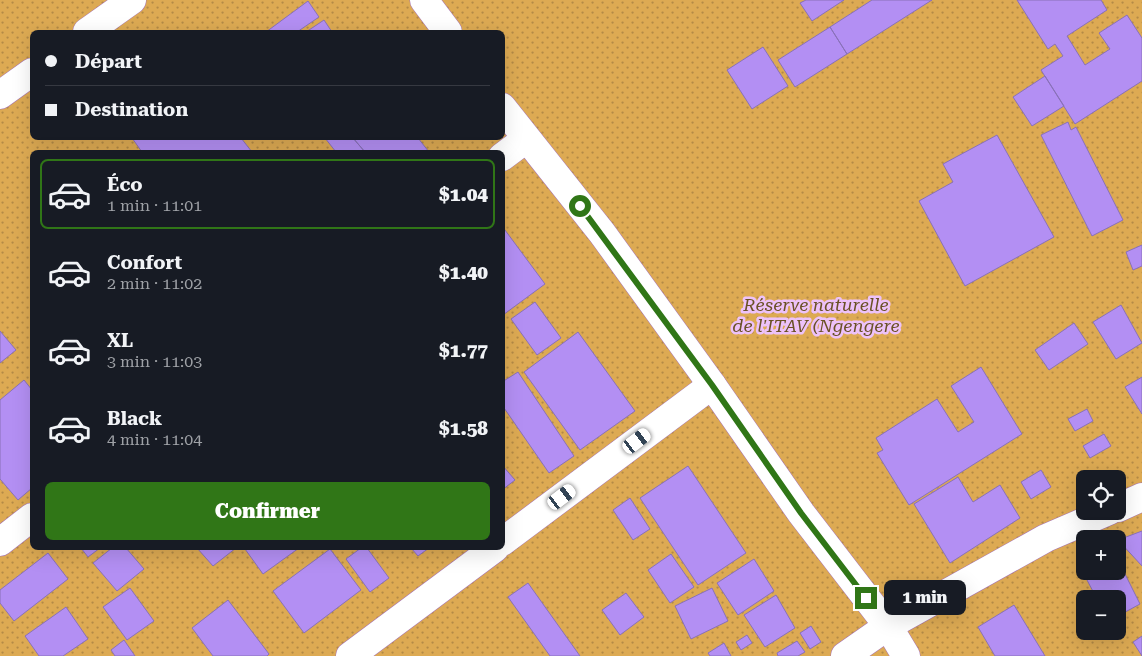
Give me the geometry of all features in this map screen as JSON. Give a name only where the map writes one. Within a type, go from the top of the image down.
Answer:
[{"type":"main road","points":[[90,30],[132,0]]},
{"type":"main road","points":[[424,0],[446,30]]},
{"type":"main road","points":[[0,95],[30,73]]},
{"type":"main road","points":[[505,111],[602,233],[712,385],[801,513],[888,626],[906,656]]},
{"type":"main road","points":[[505,155],[526,139]]},
{"type":"main road","points":[[505,540],[712,385]]},
{"type":"main road","points":[[1126,505],[1142,498]]},
{"type":"main road","points":[[0,542],[30,519]]},
{"type":"main road","points":[[845,656],[888,626],[1046,538],[1088,520]]},
{"type":"main road","points":[[350,656],[492,550]]},
{"type":"green space","name":"Réserve naturelle de l'ITAV (Ngengere","points":[[0,0],[1142,0],[1142,656],[0,656]]},
{"type":"building","points":[[806,0],[844,0],[812,21],[800,3]]},
{"type":"building","points":[[872,0],[932,0],[847,54],[830,27]]},
{"type":"building","points":[[1017,0],[1101,0],[1107,10],[1067,36],[1085,65],[1110,49],[1099,33],[1127,15],[1142,38],[1142,81],[1075,124],[1041,70],[1063,56],[1055,44],[1048,49]]},
{"type":"building","points":[[308,1],[319,17],[300,30],[269,30]]},
{"type":"building","points":[[324,20],[331,30],[309,30]]},
{"type":"building","points":[[830,27],[847,54],[795,87],[778,60]]},
{"type":"building","points":[[763,47],[788,86],[752,109],[727,70]]},
{"type":"building","points":[[1045,76],[1064,106],[1032,126],[1013,97]]},
{"type":"building","points":[[1068,122],[1071,130],[1076,127],[1123,220],[1092,236],[1041,135]]},
{"type":"building","points":[[997,135],[1054,237],[965,286],[919,201],[953,182],[943,164]]},
{"type":"building","points":[[133,140],[243,140],[250,150],[141,150]]},
{"type":"building","points":[[327,140],[355,140],[363,150],[334,150]]},
{"type":"building","points":[[355,140],[420,140],[427,150],[363,150]]},
{"type":"building","points":[[505,230],[545,284],[505,314]]},
{"type":"building","points":[[1142,245],[1142,266],[1133,270],[1126,252]]},
{"type":"building","points":[[535,302],[561,338],[537,355],[511,319]]},
{"type":"building","points":[[1121,305],[1142,343],[1116,359],[1093,322]]},
{"type":"building","points":[[1074,323],[1088,344],[1049,370],[1035,350]]},
{"type":"building","points":[[0,331],[16,350],[0,363]]},
{"type":"building","points":[[578,332],[635,411],[580,450],[524,372]]},
{"type":"building","points":[[981,367],[1022,434],[909,505],[877,453],[883,450],[876,438],[937,399],[958,432],[974,422],[951,386]]},
{"type":"building","points":[[518,372],[574,456],[549,473],[505,409],[505,380]]},
{"type":"building","points":[[1142,377],[1142,414],[1125,387]]},
{"type":"building","points":[[24,380],[30,388],[30,490],[18,500],[0,479],[0,400]]},
{"type":"building","points":[[1087,409],[1093,421],[1075,431],[1068,419]]},
{"type":"building","points":[[1104,434],[1111,446],[1090,458],[1083,446]]},
{"type":"building","points":[[688,466],[746,553],[698,585],[640,498]]},
{"type":"building","points":[[505,468],[515,480],[505,488]]},
{"type":"building","points":[[1041,470],[1051,487],[1031,499],[1021,482]]},
{"type":"building","points":[[958,477],[973,502],[1000,485],[1020,518],[950,563],[914,504]]},
{"type":"building","points":[[630,498],[650,529],[633,540],[613,510]]},
{"type":"building","points":[[1142,531],[1142,566],[1126,549],[1126,537]]},
{"type":"building","points":[[83,550],[97,550],[88,557]]},
{"type":"building","points":[[109,550],[128,550],[144,569],[117,591],[93,563]]},
{"type":"building","points":[[199,550],[233,550],[213,566]]},
{"type":"building","points":[[246,550],[296,550],[263,574]]},
{"type":"building","points":[[329,550],[331,550],[361,590],[304,633],[273,591]]},
{"type":"building","points":[[358,550],[368,550],[389,578],[370,592],[346,559]]},
{"type":"building","points":[[413,550],[426,550],[418,556]]},
{"type":"building","points":[[48,553],[68,579],[14,621],[0,603],[0,590]]},
{"type":"building","points":[[671,554],[694,587],[670,603],[648,570]]},
{"type":"building","points":[[754,559],[774,591],[738,615],[717,583]]},
{"type":"building","points":[[1126,576],[1140,604],[1126,612],[1126,590],[1092,590],[1087,580],[1126,580]]},
{"type":"building","points":[[528,583],[580,656],[550,656],[508,597]]},
{"type":"building","points":[[130,588],[154,621],[127,640],[103,607]]},
{"type":"building","points":[[712,588],[728,621],[691,639],[675,606]]},
{"type":"building","points":[[626,593],[644,617],[620,635],[602,610]]},
{"type":"building","points":[[776,595],[795,628],[765,647],[744,615]]},
{"type":"building","points":[[228,600],[269,654],[267,656],[213,656],[192,628]]},
{"type":"building","points":[[1014,605],[1045,656],[995,656],[978,627]]},
{"type":"building","points":[[66,607],[88,639],[63,656],[39,656],[25,636]]},
{"type":"building","points":[[811,626],[821,642],[810,649],[800,633]]},
{"type":"building","points":[[747,635],[752,643],[741,650],[736,642]]},
{"type":"building","points":[[1142,636],[1142,656],[1133,642]]},
{"type":"building","points":[[124,640],[135,656],[115,656],[111,650]]},
{"type":"building","points":[[797,641],[805,652],[798,656],[778,656],[777,653]]},
{"type":"building","points":[[724,643],[731,656],[710,656],[708,653]]},
{"type":"route","points":[[580,206],[602,233],[712,385],[801,513],[866,598]]}]
